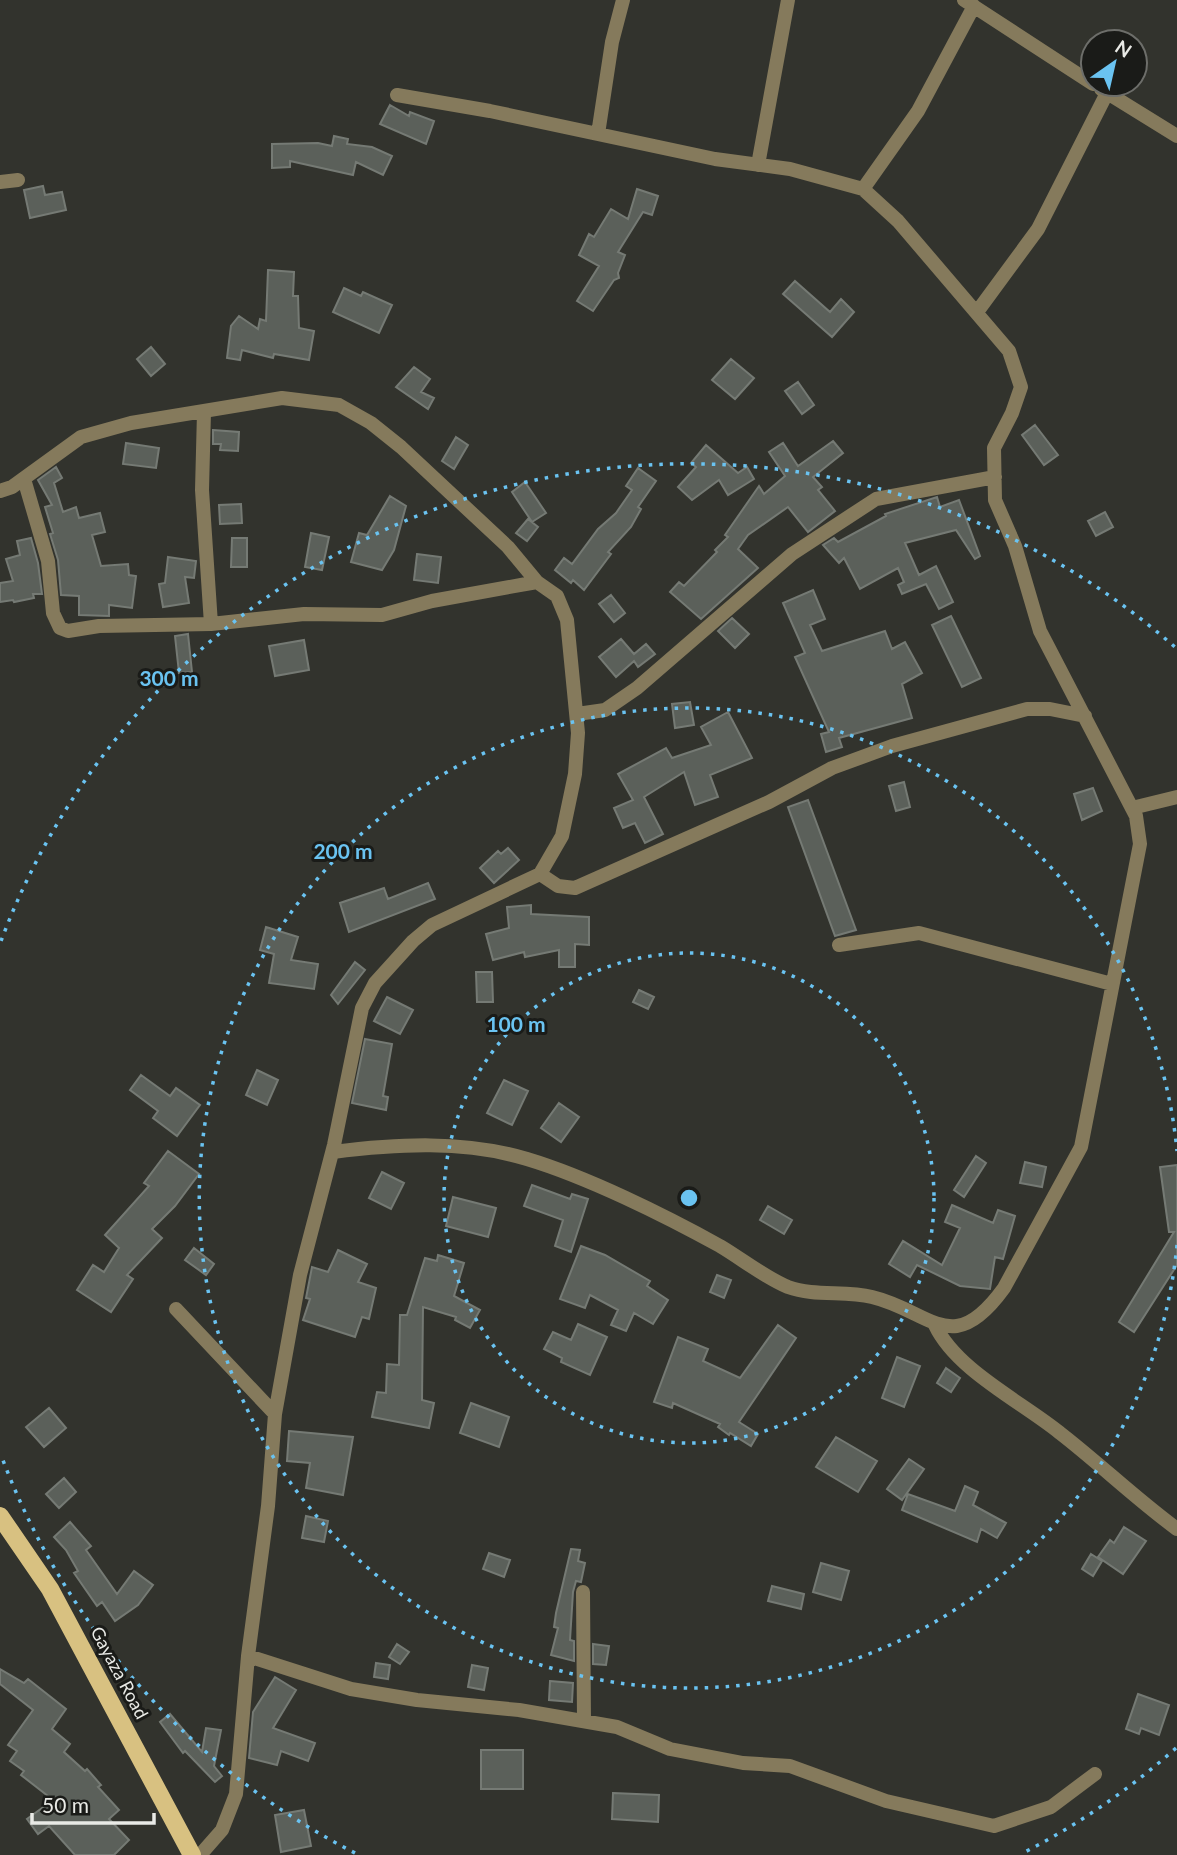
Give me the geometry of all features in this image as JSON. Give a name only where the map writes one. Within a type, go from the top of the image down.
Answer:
[{"type":"main road","name":"Gayaza Road","points":[[0,1516],[50,1590],[192,1855]]},
{"type":"street","points":[[598,134],[612,42],[623,0]]},
{"type":"street","points":[[758,165],[788,0]]},
{"type":"street","points":[[863,189],[918,111],[969,3],[1079,75]]},
{"type":"street","points":[[333,1152],[386,1145],[435,1144],[525,1158],[574,1176],[718,1245],[789,1287],[871,1296],[935,1325],[950,1326],[971,1320],[989,1309],[1004,1288],[1081,1147],[1141,830],[1040,631],[1015,546],[995,500],[994,448],[1012,413],[1021,387],[1009,351],[898,221],[863,189],[790,169],[715,159],[436,100],[397,96]]},
{"type":"street","points":[[977,312],[1038,229],[1104,98]]},
{"type":"street","points":[[1115,98],[1177,136]]},
{"type":"street","points":[[0,182],[18,180]]},
{"type":"street","points":[[0,491],[24,479],[81,437],[174,415],[282,398],[339,405],[371,423],[401,447],[508,547],[537,582],[556,596],[567,620],[577,714],[575,774],[562,836],[540,874],[432,925],[398,956],[367,996],[357,1026],[333,1152],[300,1275],[275,1414],[268,1506],[247,1656],[236,1794],[222,1830],[200,1855]]},
{"type":"street","points":[[204,412],[202,490],[211,624]]},
{"type":"street","points":[[577,714],[605,710],[636,688],[792,555],[876,499],[995,477]]},
{"type":"street","points":[[24,479],[48,561],[53,613],[60,628],[68,631],[99,626],[211,624],[304,614],[382,615],[432,601],[537,582]]},
{"type":"street","points":[[540,874],[558,886],[575,888],[769,802],[832,768],[892,746],[1027,709],[1085,716]]},
{"type":"street","points":[[1132,808],[1177,797]]},
{"type":"street","points":[[839,945],[919,933],[1112,984]]},
{"type":"street","points":[[176,1309],[275,1414]]},
{"type":"street","points":[[935,1325],[941,1339],[965,1362],[1060,1432],[1177,1529]]},
{"type":"street","points":[[583,1592],[584,1721]]},
{"type":"street","points":[[247,1656],[351,1689],[584,1721],[617,1727],[670,1749],[743,1763],[790,1766],[886,1801],[994,1826],[1051,1807],[1095,1774]]},
{"type":"building","points":[[390,105],[409,116],[410,112],[434,121],[426,144],[380,124]]},
{"type":"building","points":[[334,136],[348,139],[347,144],[372,147],[392,156],[383,175],[356,162],[353,175],[290,161],[290,167],[272,168],[272,144],[318,143],[332,146]]},
{"type":"building","points":[[43,186],[45,195],[62,192],[66,210],[30,218],[24,190]]},
{"type":"building","points":[[637,189],[658,196],[652,215],[643,212],[618,252],[625,255],[618,273],[619,278],[614,280],[593,311],[577,301],[599,266],[579,255],[589,234],[594,237],[611,209],[628,219]]},
{"type":"building","points":[[268,270],[294,272],[293,296],[298,296],[299,328],[314,331],[309,360],[274,354],[273,358],[242,350],[240,360],[227,358],[231,326],[239,316],[258,329],[260,319],[266,321]]},
{"type":"building","points":[[795,281],[830,312],[841,299],[854,312],[832,337],[783,294]]},
{"type":"building","points":[[344,288],[361,296],[363,292],[392,305],[379,333],[333,312]]},
{"type":"building","points":[[151,347],[165,364],[151,376],[137,359]]},
{"type":"building","points":[[731,359],[754,378],[735,399],[712,380]]},
{"type":"building","points":[[414,367],[430,379],[421,392],[434,398],[428,409],[396,387]]},
{"type":"building","points":[[798,382],[814,405],[802,414],[785,391]]},
{"type":"building","points":[[1035,425],[1058,455],[1044,465],[1022,435]]},
{"type":"building","points":[[213,430],[239,432],[238,451],[220,450],[221,444],[213,444]]},
{"type":"building","points":[[456,437],[468,445],[454,469],[442,461]]},
{"type":"building","points":[[833,441],[843,453],[813,477],[822,487],[818,490],[835,511],[808,532],[788,507],[748,535],[738,549],[758,568],[701,619],[670,592],[679,582],[684,586],[717,552],[715,550],[728,537],[725,535],[759,486],[764,494],[785,476],[769,452],[783,443],[798,466]]},
{"type":"building","points":[[126,443],[159,448],[156,468],[123,464]]},
{"type":"building","points":[[706,445],[738,473],[747,467],[754,479],[728,495],[719,480],[692,500],[678,487],[696,467],[691,463]]},
{"type":"building","points":[[56,467],[62,478],[54,483],[63,512],[76,507],[79,518],[100,513],[105,532],[92,535],[101,566],[128,564],[129,575],[136,576],[132,608],[109,605],[109,616],[79,615],[79,596],[61,595],[58,560],[45,507],[52,505],[38,480]]},
{"type":"building","points":[[638,468],[656,481],[638,507],[641,509],[631,527],[608,552],[611,554],[584,590],[555,570],[564,558],[572,564],[598,529],[616,513],[632,490],[626,486]]},
{"type":"building","points":[[525,482],[546,513],[532,522],[512,492]]},
{"type":"building","points":[[390,496],[406,506],[394,550],[382,570],[351,562],[359,533],[367,535]]},
{"type":"building","points":[[937,497],[940,507],[959,500],[980,556],[975,559],[956,530],[905,543],[919,575],[936,566],[953,602],[939,609],[926,584],[902,594],[898,585],[904,582],[898,568],[860,589],[844,558],[839,563],[823,545],[834,538],[838,542],[886,516],[885,514]]},
{"type":"building","points":[[241,504],[242,523],[220,524],[219,505]]},
{"type":"building","points":[[1105,512],[1113,527],[1096,536],[1088,521]]},
{"type":"building","points":[[528,519],[538,527],[527,541],[516,533]]},
{"type":"building","points":[[311,533],[329,537],[322,570],[305,567]]},
{"type":"building","points":[[31,538],[42,594],[33,594],[34,598],[14,602],[0,602],[0,583],[13,581],[6,559],[20,555],[17,541]]},
{"type":"building","points":[[232,538],[247,538],[247,567],[231,567]]},
{"type":"building","points":[[417,554],[441,557],[438,583],[414,580]]},
{"type":"building","points":[[168,557],[196,561],[194,578],[185,577],[189,603],[163,607],[159,584],[165,583]]},
{"type":"building","points":[[813,590],[825,619],[810,625],[822,651],[885,631],[892,649],[905,642],[922,673],[902,684],[912,718],[839,738],[842,747],[826,752],[821,734],[829,732],[795,657],[805,653],[783,603]]},
{"type":"building","points":[[611,595],[625,613],[614,622],[599,604]]},
{"type":"building","points":[[951,616],[981,678],[962,687],[932,625]]},
{"type":"building","points":[[732,618],[749,634],[735,648],[718,631]]},
{"type":"building","points":[[188,634],[192,672],[179,673],[175,636]]},
{"type":"building","points":[[621,639],[634,654],[646,644],[655,654],[638,667],[634,661],[616,677],[599,657]]},
{"type":"building","points":[[304,640],[309,670],[275,676],[269,646]]},
{"type":"building","points":[[690,702],[694,725],[675,728],[672,704]]},
{"type":"building","points":[[728,712],[752,758],[710,775],[718,797],[695,805],[684,772],[644,797],[663,834],[645,843],[635,823],[623,828],[614,808],[633,800],[618,774],[666,748],[672,758],[711,745],[701,727]]},
{"type":"building","points":[[904,782],[910,807],[896,811],[889,786]]},
{"type":"building","points":[[1093,788],[1102,811],[1082,820],[1074,794]]},
{"type":"building","points":[[808,800],[856,930],[835,936],[788,807]]},
{"type":"building","points":[[508,848],[519,860],[494,883],[480,868],[498,851],[501,854]]},
{"type":"building","points":[[428,883],[435,899],[349,932],[340,903],[384,888],[388,899]]},
{"type":"building","points":[[531,905],[531,914],[589,917],[589,945],[575,944],[575,967],[559,967],[559,950],[525,957],[524,952],[493,960],[486,934],[509,928],[507,907]]},
{"type":"building","points":[[266,927],[298,937],[291,960],[318,964],[314,989],[269,983],[274,954],[260,950]]},
{"type":"building","points":[[355,962],[365,970],[338,1004],[331,995]]},
{"type":"building","points":[[476,972],[492,972],[493,1002],[477,1002]]},
{"type":"building","points":[[639,990],[654,997],[648,1009],[633,1002]]},
{"type":"building","points":[[387,997],[413,1010],[400,1034],[374,1021]]},
{"type":"building","points":[[365,1039],[392,1044],[383,1096],[388,1097],[386,1110],[352,1103]]},
{"type":"building","points":[[257,1070],[278,1080],[267,1105],[246,1095]]},
{"type":"building","points":[[141,1075],[170,1096],[176,1088],[200,1105],[177,1136],[153,1118],[158,1111],[130,1090]]},
{"type":"building","points":[[504,1080],[528,1091],[512,1125],[487,1113]]},
{"type":"building","points":[[559,1103],[579,1117],[561,1142],[541,1128]]},
{"type":"building","points":[[168,1151],[199,1174],[175,1206],[152,1229],[162,1238],[127,1275],[133,1279],[111,1312],[77,1290],[93,1265],[104,1272],[119,1248],[105,1235],[149,1186],[144,1183]]},
{"type":"building","points":[[976,1156],[986,1163],[964,1197],[954,1190]]},
{"type":"building","points":[[1025,1162],[1046,1167],[1042,1187],[1020,1183]]},
{"type":"building","points":[[1177,1165],[1177,1265],[1134,1332],[1119,1322],[1174,1232],[1169,1232],[1160,1167]]},
{"type":"building","points":[[382,1172],[404,1183],[391,1209],[369,1198]]},
{"type":"building","points":[[532,1185],[570,1199],[572,1194],[588,1199],[571,1252],[555,1246],[563,1220],[524,1206]]},
{"type":"building","points":[[453,1197],[496,1208],[488,1237],[446,1226]]},
{"type":"building","points":[[952,1205],[993,1223],[998,1210],[1015,1216],[1003,1259],[995,1257],[990,1289],[960,1286],[917,1265],[910,1277],[889,1264],[903,1241],[942,1265],[960,1228],[945,1222]]},
{"type":"building","points":[[768,1206],[792,1220],[784,1234],[760,1220]]},
{"type":"building","points":[[581,1246],[605,1255],[650,1281],[647,1286],[668,1300],[653,1324],[634,1313],[626,1331],[611,1325],[618,1310],[590,1295],[585,1308],[560,1299]]},
{"type":"building","points":[[194,1248],[214,1264],[206,1275],[185,1260]]},
{"type":"building","points":[[338,1250],[367,1264],[358,1282],[376,1288],[369,1319],[362,1317],[355,1337],[303,1320],[310,1299],[306,1298],[312,1267],[328,1272]]},
{"type":"building","points":[[438,1255],[464,1263],[454,1296],[480,1310],[470,1328],[455,1320],[456,1317],[423,1307],[422,1400],[434,1403],[429,1428],[372,1417],[377,1392],[386,1393],[387,1364],[399,1365],[400,1315],[407,1315],[425,1258],[437,1261]]},
{"type":"building","points":[[717,1275],[731,1280],[724,1298],[710,1292]]},
{"type":"building","points":[[578,1324],[607,1337],[590,1375],[561,1362],[562,1358],[544,1349],[553,1332],[571,1340]]},
{"type":"building","points":[[778,1325],[796,1338],[739,1422],[758,1434],[751,1446],[730,1433],[729,1435],[718,1427],[720,1424],[673,1403],[672,1408],[654,1402],[678,1337],[708,1349],[703,1361],[740,1378]]},
{"type":"building","points":[[897,1357],[920,1366],[904,1407],[882,1398]]},
{"type":"building","points":[[946,1368],[960,1378],[951,1392],[937,1383]]},
{"type":"building","points":[[471,1403],[509,1417],[499,1447],[460,1433]]},
{"type":"building","points":[[49,1408],[66,1428],[44,1447],[26,1427]]},
{"type":"building","points":[[289,1431],[353,1437],[343,1495],[306,1488],[310,1463],[287,1461]]},
{"type":"building","points":[[836,1437],[877,1461],[858,1492],[816,1467]]},
{"type":"building","points":[[909,1459],[924,1469],[902,1500],[887,1489]]},
{"type":"building","points":[[64,1478],[76,1492],[59,1508],[46,1494]]},
{"type":"building","points":[[965,1486],[978,1492],[973,1505],[1006,1523],[997,1538],[981,1529],[977,1542],[902,1510],[908,1494],[955,1511]]},
{"type":"building","points":[[306,1516],[328,1521],[324,1542],[302,1538]]},
{"type":"building","points":[[70,1522],[91,1546],[86,1550],[117,1594],[134,1571],[153,1585],[138,1605],[115,1621],[102,1602],[97,1606],[74,1573],[78,1571],[66,1550],[54,1537]]},
{"type":"building","points":[[1124,1527],[1146,1541],[1123,1574],[1098,1557],[1110,1540],[1114,1543]]},
{"type":"building","points":[[571,1549],[580,1550],[578,1561],[585,1563],[581,1582],[576,1581],[573,1592],[570,1640],[574,1641],[574,1661],[551,1655],[558,1628],[554,1627],[556,1613]]},
{"type":"building","points":[[489,1553],[510,1560],[504,1577],[483,1569]]},
{"type":"building","points":[[1091,1554],[1102,1561],[1093,1576],[1082,1569]]},
{"type":"building","points":[[821,1563],[849,1571],[841,1600],[813,1592]]},
{"type":"building","points":[[772,1586],[804,1594],[801,1609],[768,1601]]},
{"type":"building","points":[[397,1644],[409,1652],[400,1664],[389,1657]]},
{"type":"building","points":[[593,1644],[609,1646],[606,1665],[593,1664]]},
{"type":"building","points":[[376,1663],[390,1665],[388,1679],[374,1677]]},
{"type":"building","points":[[472,1665],[488,1668],[484,1690],[468,1687]]},
{"type":"building","points":[[0,1669],[24,1683],[28,1679],[66,1709],[52,1729],[70,1744],[64,1752],[85,1771],[87,1769],[101,1785],[98,1787],[119,1810],[109,1819],[129,1840],[114,1855],[75,1855],[49,1826],[38,1834],[27,1819],[53,1800],[21,1775],[24,1771],[10,1761],[17,1751],[8,1745],[33,1710],[0,1684]]},
{"type":"building","points":[[275,1677],[296,1690],[273,1728],[315,1743],[308,1761],[281,1751],[277,1765],[249,1758],[253,1712]]},
{"type":"building","points":[[550,1681],[573,1683],[572,1702],[549,1700]]},
{"type":"building","points":[[1138,1694],[1169,1705],[1159,1735],[1141,1728],[1139,1734],[1126,1729]]},
{"type":"building","points":[[170,1714],[202,1752],[206,1728],[221,1730],[214,1766],[222,1776],[215,1782],[185,1751],[183,1753],[160,1722]]},
{"type":"building","points":[[481,1750],[523,1750],[523,1789],[481,1789]]},
{"type":"building","points":[[613,1793],[659,1795],[658,1822],[612,1819]]},
{"type":"building","points":[[304,1810],[311,1846],[281,1852],[275,1815]]}]
